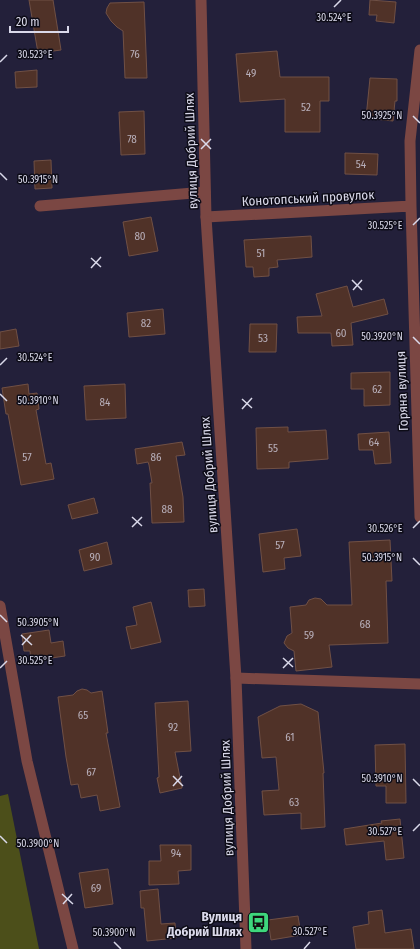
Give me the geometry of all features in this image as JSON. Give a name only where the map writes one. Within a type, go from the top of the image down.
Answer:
[{"type":"street","name":"вулиця Добрий Шлях","points":[[201,0],[206,217],[236,678],[246,949]]},
{"type":"street","name":"Горяна вулиця","points":[[420,50],[410,141],[420,517]]},
{"type":"street","points":[[40,206],[205,192]]},
{"type":"street","name":"Конотопський провулок","points":[[206,217],[411,206]]},
{"type":"street","points":[[0,606],[27,761],[73,949]]},
{"type":"street","points":[[236,678],[420,684]]},
{"type":"green space","points":[[8,794],[39,949],[0,949],[0,796]]},
{"type":"building","points":[[29,0],[53,0],[61,50],[38,53]]},
{"type":"building","points":[[370,0],[396,2],[394,23],[376,21],[377,15],[369,15]]},
{"type":"building","points":[[144,2],[147,78],[125,78],[123,31],[111,21],[106,13],[107,8],[110,3]]},
{"type":"building","points":[[277,51],[280,77],[329,77],[329,101],[320,101],[320,132],[285,132],[285,99],[240,102],[236,54]]},
{"type":"building","points":[[37,70],[37,87],[16,88],[15,72]]},
{"type":"building","points":[[370,78],[397,79],[397,101],[395,101],[393,121],[366,118]]},
{"type":"building","points":[[144,111],[145,154],[121,155],[119,112]]},
{"type":"building","points":[[345,153],[378,154],[377,175],[345,174]]},
{"type":"building","points":[[51,160],[52,188],[35,189],[34,161]]},
{"type":"building","points":[[151,217],[158,251],[129,256],[123,222]]},
{"type":"building","points":[[311,236],[312,257],[277,260],[278,267],[269,268],[269,276],[254,277],[253,267],[246,267],[244,240]]},
{"type":"building","points":[[347,286],[353,307],[384,299],[388,314],[351,323],[353,345],[332,346],[331,333],[298,333],[297,317],[322,316],[316,294]]},
{"type":"building","points":[[163,309],[165,334],[129,337],[127,313]]},
{"type":"building","points":[[250,324],[277,324],[276,352],[249,352]]},
{"type":"building","points":[[16,329],[19,346],[0,349],[0,332]]},
{"type":"building","points":[[390,372],[390,405],[364,406],[364,389],[351,389],[351,373]]},
{"type":"building","points":[[28,384],[29,394],[37,393],[39,409],[36,410],[46,464],[51,463],[54,479],[21,485],[2,388]]},
{"type":"building","points":[[125,384],[126,418],[86,420],[84,386]]},
{"type":"building","points":[[288,427],[288,432],[326,430],[328,459],[289,462],[289,468],[257,469],[256,428]]},
{"type":"building","points":[[389,432],[391,463],[375,464],[373,450],[359,450],[358,434]]},
{"type":"building","points":[[182,442],[185,455],[176,456],[183,497],[184,522],[152,523],[150,483],[152,483],[149,465],[148,462],[137,464],[135,449]]},
{"type":"building","points":[[94,498],[98,513],[72,519],[68,505]]},
{"type":"building","points":[[297,529],[301,556],[284,558],[285,569],[263,572],[259,534]]},
{"type":"building","points":[[390,540],[392,581],[386,581],[388,643],[329,645],[332,667],[296,671],[294,651],[288,648],[284,643],[287,636],[292,633],[290,607],[306,605],[309,600],[315,598],[321,599],[327,605],[352,605],[349,542]]},
{"type":"building","points":[[107,542],[112,564],[84,571],[79,550]]},
{"type":"building","points":[[204,589],[205,606],[189,607],[188,590]]},
{"type":"building","points":[[151,602],[161,642],[131,649],[126,627],[137,625],[133,607]]},
{"type":"building","points":[[49,630],[51,643],[63,641],[65,656],[31,661],[30,651],[24,651],[22,634]]},
{"type":"building","points":[[82,689],[91,693],[102,691],[108,733],[106,733],[120,807],[100,811],[97,795],[81,798],[78,784],[71,785],[58,697],[73,695]]},
{"type":"building","points":[[188,701],[191,751],[175,752],[182,788],[160,793],[157,778],[159,777],[155,703]]},
{"type":"building","points":[[301,704],[318,712],[324,773],[325,827],[301,829],[301,813],[264,815],[262,791],[279,790],[276,757],[262,758],[258,717],[280,706]]},
{"type":"building","points":[[405,744],[406,803],[386,803],[386,786],[376,786],[375,745]]},
{"type":"building","points":[[400,819],[404,858],[386,860],[384,841],[346,845],[344,829],[382,823],[381,821]]},
{"type":"building","points":[[160,845],[191,845],[191,870],[178,871],[179,884],[149,885],[149,861],[161,861]]},
{"type":"building","points":[[108,869],[113,904],[85,908],[79,873]]},
{"type":"building","points":[[158,889],[161,924],[175,923],[176,938],[147,941],[144,908],[141,908],[140,891]]},
{"type":"building","points":[[382,910],[385,933],[411,929],[414,949],[356,949],[353,927],[369,924],[368,912]]},
{"type":"building","points":[[298,916],[301,935],[271,940],[268,920]]},
{"type":"place","name":"Вулиця Добрий Шлях","points":[[258,923]]}]
